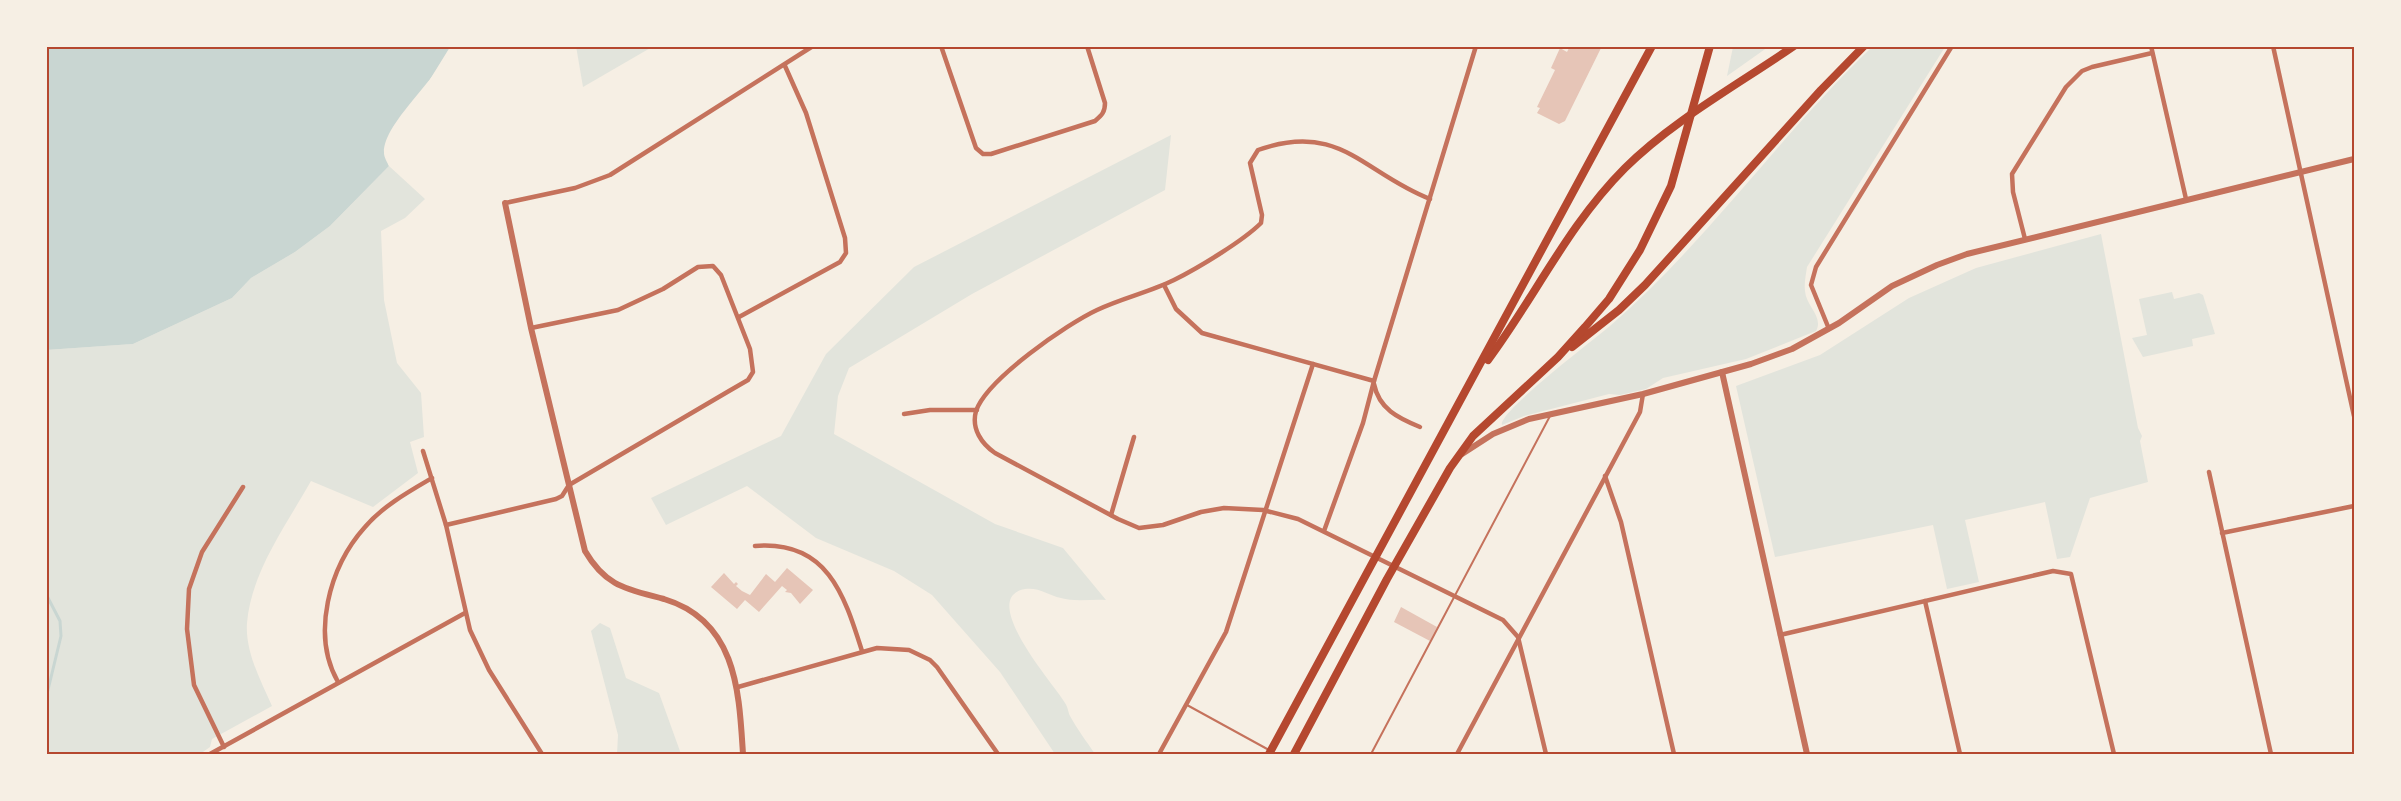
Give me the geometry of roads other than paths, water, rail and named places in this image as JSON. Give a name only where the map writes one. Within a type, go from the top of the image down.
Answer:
[{"type":"main road","points":[[1270,753],[1476,377],[1652,46]]},
{"type":"main road","points":[[1558,357],[1609,299],[1635,259],[1656,219],[1680,157],[1710,46]]},
{"type":"main road","points":[[1476,377],[1502,341],[1569,234],[1623,169],[1653,143],[1794,46]]},
{"type":"main road","points":[[1294,754],[1394,566],[1450,468],[1473,436],[1558,357],[1598,328],[1645,285],[1821,90],[1864,46]]},
{"type":"street","points":[[743,754],[738,687],[726,652],[699,619],[666,600],[622,588],[597,568],[582,543],[531,328],[505,203],[575,189],[610,175],[785,66],[813,46]]},
{"type":"street","points":[[941,46],[973,139],[983,154],[1002,152],[1095,121],[1105,111],[1103,94],[1087,46]]},
{"type":"street","points":[[1324,531],[1369,406],[1374,381],[1476,46]]},
{"type":"street","points":[[1829,329],[1811,285],[1816,267],[1952,46]]},
{"type":"street","points":[[2151,46],[2186,199]]},
{"type":"street","points":[[2273,46],[2355,416]]},
{"type":"street","points":[[2025,239],[2013,192],[2012,174],[2066,87],[2082,71],[2092,67],[2152,53]]},
{"type":"street","points":[[739,318],[840,262],[846,253],[845,238],[814,136],[785,66]]},
{"type":"street","points":[[1430,199],[1348,153],[1324,143],[1293,142],[1258,150],[1250,164],[1262,223],[1164,285],[1119,300],[1065,328],[1003,378],[977,410],[978,437],[989,449],[1131,526],[1163,525],[1201,512],[1224,508],[1263,510],[1298,519],[1503,620],[1518,637],[1546,754]]},
{"type":"street","points":[[1460,455],[1482,440],[1508,428],[1552,413],[1643,394],[1663,386],[1722,372],[1792,350],[1910,277],[1967,254],[2355,159]]},
{"type":"street","points":[[446,525],[556,499],[562,496],[569,485],[729,392],[748,380],[753,372],[753,360],[721,275],[713,266],[707,264],[698,267],[663,290],[618,310],[531,328]]},
{"type":"street","points":[[1164,285],[1176,309],[1202,333],[1374,381]]},
{"type":"street","points":[[1160,754],[1226,632],[1263,510],[1313,364]]},
{"type":"street","points":[[1722,372],[1807,754]]},
{"type":"street","points":[[1374,381],[1379,399],[1390,412],[1420,427]]},
{"type":"street","points":[[1457,754],[1640,412],[1643,394]]},
{"type":"street","points":[[904,414],[930,410],[977,410]]},
{"type":"street","points":[[1111,515],[1134,437]]},
{"type":"street","points":[[423,451],[446,525],[465,613],[477,647],[542,754]]},
{"type":"street","points":[[2209,472],[2271,754]]},
{"type":"street","points":[[1605,476],[1621,522],[1674,754]]},
{"type":"street","points":[[338,682],[328,665],[325,628],[327,607],[340,565],[364,528],[392,503],[432,478]]},
{"type":"street","points":[[224,747],[194,685],[187,629],[189,590],[202,552],[243,488]]},
{"type":"street","points":[[2222,533],[2355,506]]},
{"type":"street","points":[[755,546],[788,547],[819,563],[836,583],[846,600],[862,651]]},
{"type":"street","points":[[1780,635],[2053,571],[2071,574],[2078,592],[2114,754]]},
{"type":"street","points":[[1925,601],[1960,754]]},
{"type":"street","points":[[210,754],[465,613]]},
{"type":"street","points":[[738,687],[862,651],[891,648],[909,650],[930,660],[998,754]]},
{"type":"lane","points":[[1371,754],[1552,413]]},
{"type":"lane","points":[[1187,705],[1270,753]]},
{"type":"waterway","points":[[46,594],[60,621],[61,636],[46,698]]},
{"type":"waterway","points":[[46,744],[48,754]]}]
